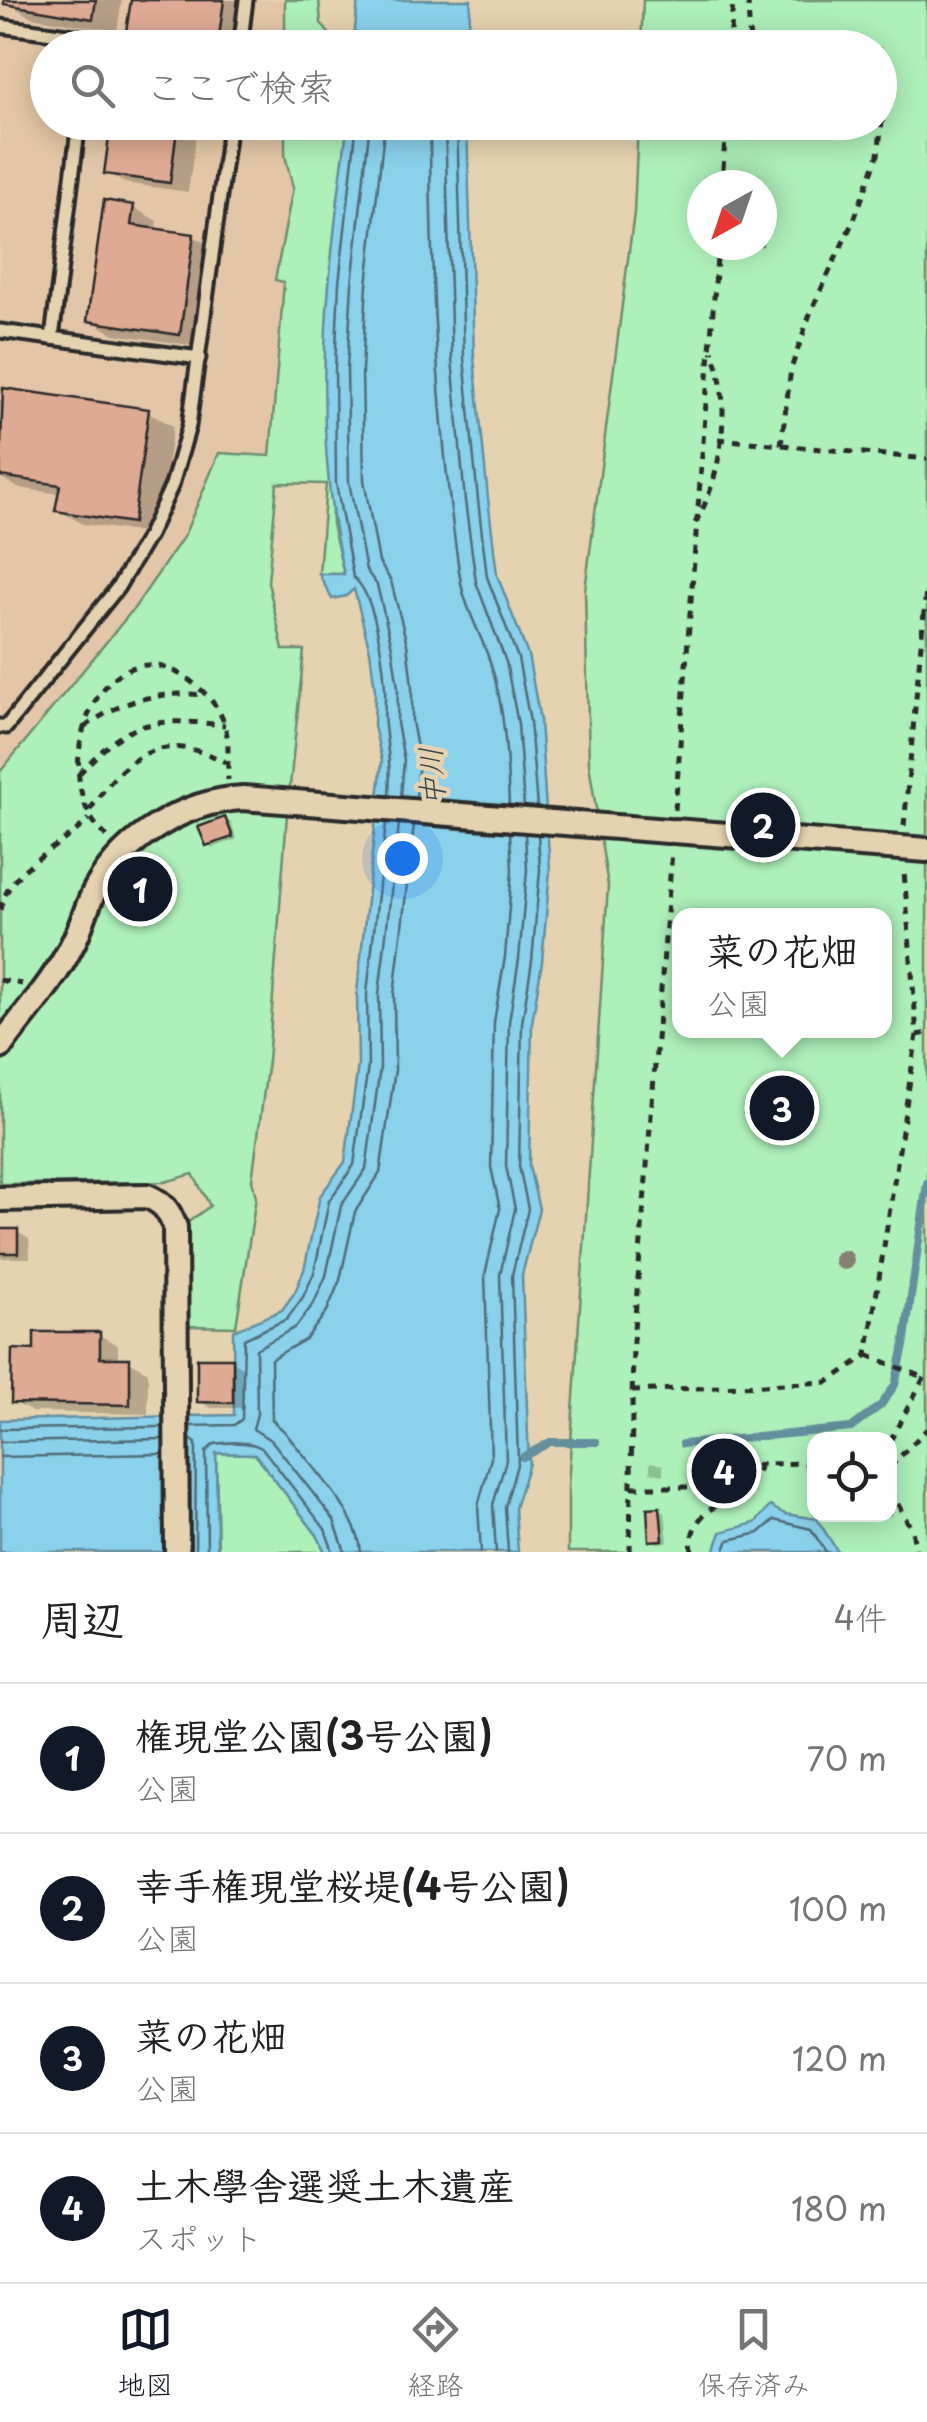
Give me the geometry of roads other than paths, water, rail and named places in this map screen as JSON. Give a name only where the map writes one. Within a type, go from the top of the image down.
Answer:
[{"type":"street","points":[[0,1047],[72,948],[96,888],[122,854],[186,810],[228,799],[927,850]]},
{"type":"street","points":[[0,1199],[148,1196],[164,1205],[175,1227],[177,1552]]},
{"type":"lane","points":[[242,30],[246,0]]},
{"type":"lane","points":[[0,26],[30,30]]},
{"type":"lane","points":[[52,338],[77,140]]},
{"type":"lane","points":[[0,726],[6,726],[118,588],[172,485],[189,426],[228,140]]},
{"type":"lane","points":[[0,331],[199,358]]},
{"type":"water","points":[[358,0],[471,0],[468,30],[355,30]]},
{"type":"water","name":"中川","points":[[346,140],[468,140],[474,358],[488,498],[497,575],[528,655],[540,720],[550,870],[532,1023],[529,1166],[539,1209],[522,1275],[529,1463],[515,1508],[518,1552],[325,1552],[317,1535],[255,1454],[216,1453],[217,1552],[0,1552],[0,1420],[234,1415],[233,1331],[282,1310],[295,1292],[304,1270],[320,1196],[345,1162],[358,1065],[357,993],[382,761],[374,726],[370,651],[354,589],[346,596],[332,599],[319,574],[344,574],[333,518],[324,406],[334,235]]},
{"type":"water","points":[[770,1506],[785,1514],[807,1517],[807,1522],[819,1522],[838,1552],[714,1552],[721,1532],[755,1523]]},
{"type":"waterway","points":[[683,1444],[851,1428],[881,1405],[895,1385],[904,1346],[927,1183]]},
{"type":"waterway","points":[[523,1457],[550,1442],[596,1442]]},
{"type":"place","name":"幸手権現堂桜堤(4号公園)","points":[[763,825]]},
{"type":"place","name":"権現堂公園(3号公園)","points":[[140,889]]},
{"type":"place","name":"菜の花畑","points":[[782,1108]]},
{"type":"place","name":"土木學舎選奨土木遺産","points":[[724,1471]]}]
